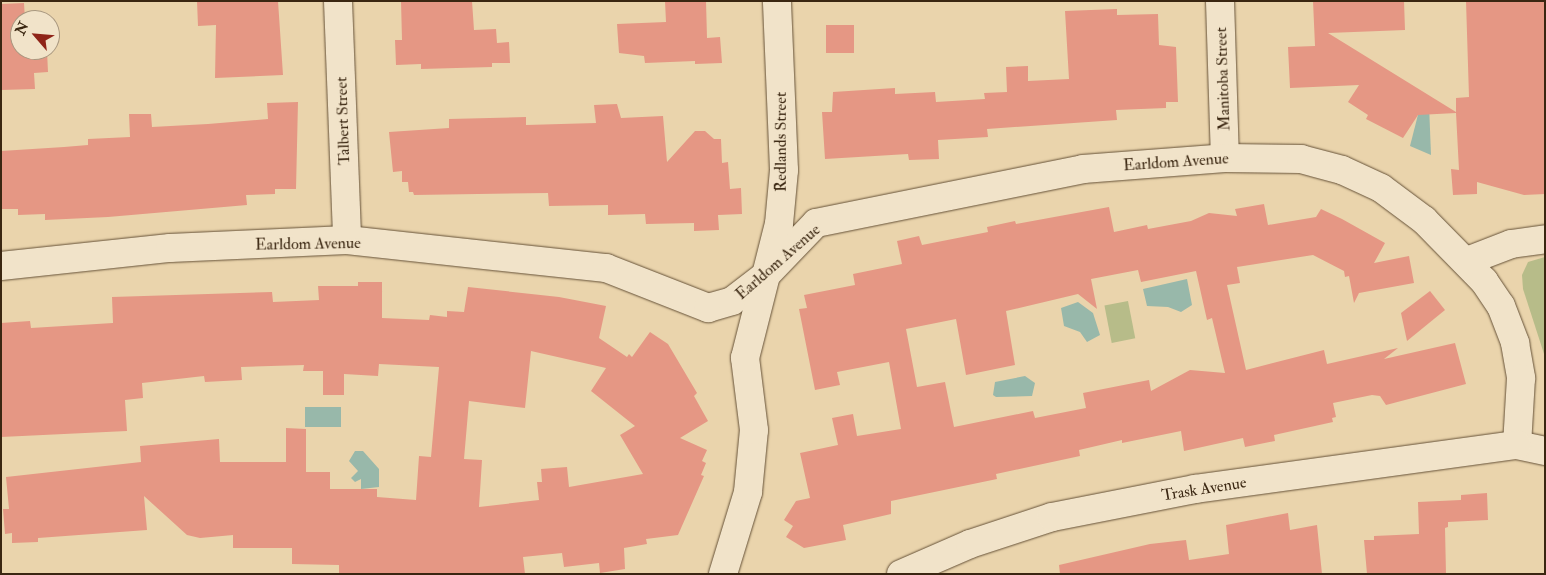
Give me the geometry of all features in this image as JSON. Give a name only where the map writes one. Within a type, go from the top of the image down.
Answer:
[{"type":"street","name":"Talbert Street","points":[[338,1],[347,240]]},
{"type":"street","name":"Redlands Street","points":[[723,574],[748,492],[754,430],[745,358],[779,224],[784,170],[777,1]]},
{"type":"street","name":"Manitoba Street","points":[[1220,1],[1226,158]]},
{"type":"street","name":"Earldom Avenue","points":[[1,266],[170,248],[347,240],[606,268],[708,308],[732,301],[766,275],[816,223],[1083,169],[1226,158],[1301,159],[1342,170],[1382,188],[1424,220],[1467,261],[1501,306],[1515,343],[1521,378],[1517,445]]},
{"type":"street","points":[[1467,261],[1511,244],[1545,239]]},
{"type":"street","points":[[1517,445],[1545,451]]},
{"type":"street","name":"Trask Avenue","points":[[901,574],[970,544],[1052,517],[1195,489],[1517,445]]},
{"type":"green space","points":[[1545,257],[1545,357],[1523,289],[1522,275],[1528,262]]},
{"type":"green space","points":[[1128,301],[1135,338],[1112,343],[1104,306]]},
{"type":"shaded area","points":[[1422,99],[1429,104],[1431,155],[1410,146]]},
{"type":"shaded area","points":[[1187,279],[1192,305],[1181,312],[1168,307],[1147,306],[1143,289]]},
{"type":"shaded area","points":[[1078,302],[1093,313],[1100,335],[1087,342],[1080,332],[1064,326],[1061,308]]},
{"type":"shaded area","points":[[1025,376],[1035,383],[1032,396],[996,397],[993,395],[995,382]]},
{"type":"shaded area","points":[[305,407],[341,407],[341,427],[305,427]]},
{"type":"shaded area","points":[[355,451],[363,451],[379,469],[379,487],[361,489],[361,479],[355,482],[351,478],[358,471],[349,461]]},
{"type":"building","points":[[197,1],[278,1],[283,75],[215,78],[216,25],[198,26]]},
{"type":"building","points":[[401,1],[472,1],[474,30],[496,29],[497,43],[509,42],[510,63],[492,63],[492,67],[421,69],[421,64],[396,65],[395,40],[402,40]]},
{"type":"building","points":[[665,1],[706,1],[707,38],[720,37],[722,63],[695,64],[695,61],[645,63],[644,56],[619,53],[617,24],[666,22]]},
{"type":"building","points":[[1313,1],[1404,1],[1405,30],[1328,33],[1456,112],[1456,98],[1469,97],[1466,1],[1545,1],[1545,194],[1524,195],[1477,182],[1477,194],[1453,195],[1451,169],[1459,170],[1456,113],[1418,115],[1403,138],[1366,119],[1368,115],[1348,102],[1359,85],[1290,88],[1288,47],[1315,46]]},
{"type":"building","points":[[24,3],[24,10],[10,10],[10,60],[47,60],[48,72],[34,73],[35,89],[1,90],[1,4]]},
{"type":"building","points":[[1117,9],[1117,15],[1158,14],[1159,45],[1176,47],[1178,102],[1166,102],[1166,108],[1116,110],[1117,120],[987,129],[988,137],[938,140],[939,159],[909,160],[908,154],[825,159],[822,112],[832,112],[833,92],[895,88],[895,94],[935,92],[936,102],[985,99],[984,93],[1007,92],[1006,67],[1028,66],[1028,81],[1069,79],[1065,11]]},
{"type":"building","points":[[826,25],[854,25],[854,53],[826,53]]},
{"type":"building","points":[[298,102],[296,189],[275,189],[275,194],[246,195],[247,205],[108,217],[45,220],[45,214],[18,215],[18,209],[1,209],[1,151],[88,145],[88,139],[130,137],[129,114],[151,114],[152,127],[208,124],[268,119],[267,103]]},
{"type":"building","points":[[617,104],[621,118],[663,116],[667,162],[695,131],[705,131],[714,139],[721,139],[722,163],[728,162],[730,189],[741,188],[742,214],[718,215],[719,230],[694,231],[694,223],[646,224],[645,214],[608,215],[608,205],[549,206],[548,193],[414,195],[413,192],[409,192],[408,182],[402,182],[402,171],[393,172],[389,132],[449,128],[449,119],[526,117],[526,125],[596,123],[594,105]]},
{"type":"building","points":[[1264,204],[1268,225],[1316,217],[1321,209],[1385,243],[1374,263],[1409,256],[1414,283],[1359,293],[1354,303],[1349,276],[1345,277],[1344,271],[1313,255],[1237,267],[1240,283],[1227,285],[1246,370],[1324,350],[1327,364],[1398,348],[1384,359],[1455,343],[1466,384],[1386,405],[1380,396],[1372,395],[1333,403],[1336,417],[1332,418],[1333,422],[1274,435],[1275,441],[1245,447],[1243,438],[1184,451],[1181,431],[1122,443],[1122,440],[1079,450],[1080,456],[996,474],[997,479],[891,501],[891,514],[843,525],[846,540],[804,548],[786,537],[793,526],[784,520],[796,501],[810,498],[800,453],[838,445],[832,418],[853,414],[857,436],[901,429],[889,362],[837,372],[840,385],[815,390],[799,309],[807,308],[804,295],[855,285],[853,274],[902,264],[897,241],[919,236],[922,245],[988,232],[987,227],[1015,221],[1016,224],[1109,207],[1114,232],[1147,225],[1148,229],[1191,221],[1209,213],[1237,216],[1235,209]],"holes":[[[1138,270],[1141,282],[1196,271],[1207,320],[1212,318],[1225,373],[1190,370],[1151,391],[1149,380],[1083,393],[1086,408],[1035,418],[1033,411],[954,427],[945,382],[917,387],[906,329],[956,319],[966,375],[1015,365],[1006,311],[1078,294],[1097,309],[1091,279]]]},
{"type":"building","points":[[358,282],[382,282],[382,318],[429,320],[430,315],[447,317],[447,311],[464,312],[468,287],[559,297],[606,306],[599,338],[627,357],[629,354],[632,357],[650,332],[668,344],[697,393],[694,396],[708,421],[680,438],[707,450],[702,461],[706,463],[701,475],[704,476],[678,535],[646,539],[647,544],[624,548],[625,569],[600,573],[599,563],[564,567],[562,553],[523,557],[525,574],[339,574],[339,565],[292,564],[292,548],[233,548],[233,535],[200,538],[187,535],[144,496],[147,530],[38,538],[38,542],[12,543],[12,533],[5,534],[3,509],[9,509],[6,477],[141,462],[140,446],[219,439],[220,462],[286,462],[286,428],[306,429],[306,472],[330,472],[330,489],[377,489],[377,497],[416,500],[419,456],[431,457],[439,367],[379,364],[378,376],[344,374],[344,395],[323,395],[323,371],[303,371],[304,365],[241,367],[242,380],[205,382],[204,376],[142,383],[143,398],[125,400],[127,431],[1,437],[1,323],[30,321],[31,328],[113,323],[112,297],[272,292],[273,302],[319,300],[318,286],[358,286]],"holes":[[[531,351],[606,368],[591,391],[635,426],[620,435],[643,474],[569,487],[567,467],[541,469],[542,482],[537,482],[539,500],[479,507],[482,460],[464,459],[469,401],[525,408]]]},
{"type":"building","points":[[1430,291],[1445,310],[1407,341],[1401,313]]},
{"type":"building","points":[[1487,493],[1488,520],[1448,522],[1448,527],[1445,528],[1446,574],[1367,574],[1364,540],[1374,540],[1374,536],[1419,534],[1418,502],[1461,500],[1461,495]]},
{"type":"building","points":[[1288,513],[1290,530],[1317,525],[1322,574],[1060,574],[1059,565],[1150,544],[1186,540],[1189,560],[1229,554],[1226,525]]}]
